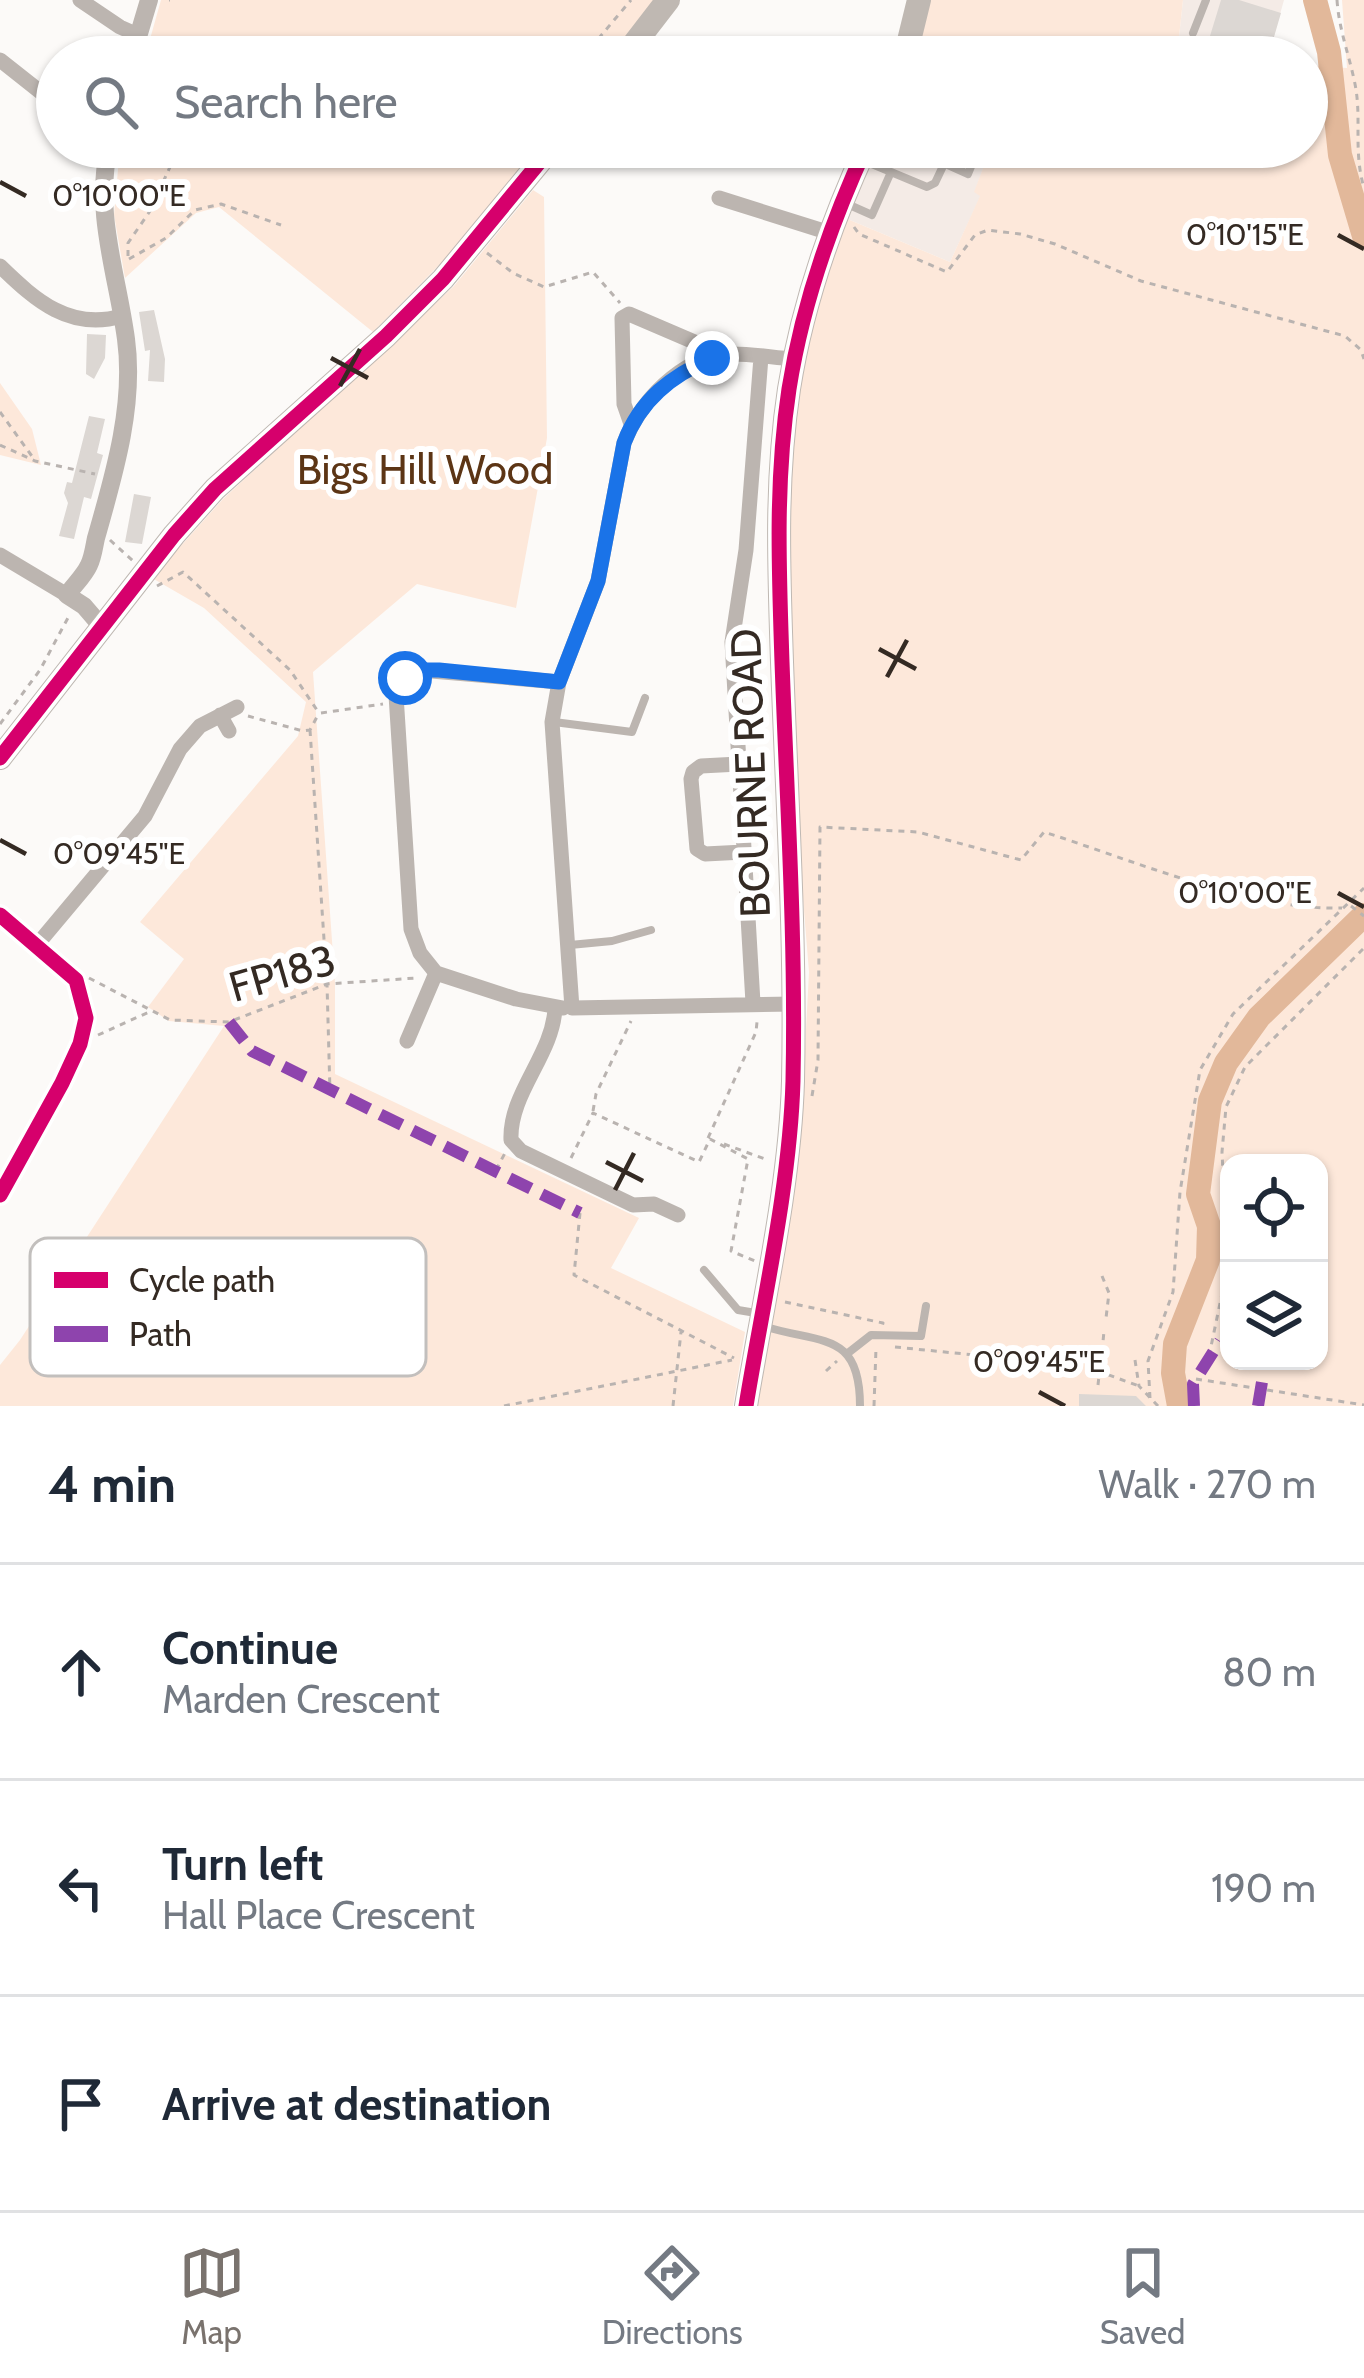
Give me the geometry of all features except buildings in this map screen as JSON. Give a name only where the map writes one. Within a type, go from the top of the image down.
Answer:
[{"type":"main road","points":[[640,36],[668,0]]},
{"type":"main road","points":[[911,36],[920,0]]},
{"type":"main road","points":[[0,758],[214,489],[386,336],[475,249],[536,168]]},
{"type":"main road","name":"BOURNE ROAD","points":[[746,1406],[744,1361],[766,1313],[768,1267],[789,1126],[794,1004],[778,536],[785,417],[795,359],[858,168]]},
{"type":"street","points":[[80,0],[119,27],[139,34],[148,0]]},
{"type":"street","points":[[0,60],[36,88]]},
{"type":"street","points":[[72,598],[80,560],[97,534],[114,479],[128,370],[102,200],[106,168]]},
{"type":"street","points":[[719,198],[841,219]]},
{"type":"street","points":[[0,266],[33,296],[88,323],[122,316]]},
{"type":"street","points":[[631,424],[624,404],[622,318],[629,314],[699,344],[712,358]]},
{"type":"street","points":[[677,1215],[654,1204],[633,1204],[564,1173],[521,1151],[511,1140],[510,1123],[564,1008],[568,946],[552,722],[559,682],[598,581],[631,424],[664,384],[712,358],[728,354],[795,359]]},
{"type":"street","points":[[756,1003],[732,642],[748,530],[761,357]]},
{"type":"street","points":[[0,555],[72,598],[102,627]]},
{"type":"street","points":[[559,682],[420,670],[405,678],[396,703],[411,929],[420,953],[436,973],[564,1008],[794,1004]]},
{"type":"street","points":[[37,946],[146,816],[181,749],[200,726],[238,707]]},
{"type":"street","points":[[220,715],[229,731]]},
{"type":"street","points":[[739,764],[701,766],[691,779],[697,849],[705,854],[744,852]]},
{"type":"street","points":[[0,915],[76,980],[86,1018],[80,1044],[0,1195]]},
{"type":"street","points":[[407,1041],[436,973]]},
{"type":"lane","points":[[1193,34],[1206,0]]},
{"type":"lane","points":[[885,168],[931,187],[942,168]]},
{"type":"lane","points":[[841,219],[872,215],[891,172]]},
{"type":"lane","points":[[552,722],[627,734],[635,730],[645,698]]},
{"type":"lane","points":[[568,946],[651,930]]},
{"type":"lane","points":[[704,1270],[738,1310],[766,1313],[848,1353],[856,1366],[860,1406]]},
{"type":"lane","points":[[848,1353],[871,1335],[921,1336],[926,1306]]},
{"type":"path","points":[[601,36],[631,0]]},
{"type":"path","points":[[1337,0],[1340,33],[1356,87],[1356,160],[1364,188]]},
{"type":"path","points":[[113,274],[122,271],[128,260],[128,242],[150,211],[169,168]]},
{"type":"path","points":[[128,260],[166,238],[195,210],[220,204],[280,225]]},
{"type":"path","points":[[841,219],[859,235],[947,272],[975,235],[988,230],[1020,234],[1142,281],[1345,336],[1364,359]]},
{"type":"path","points":[[475,249],[544,286],[593,272],[629,314]]},
{"type":"path","points":[[0,412],[35,461]]},
{"type":"path","points":[[12,450],[20,440]]},
{"type":"path","points":[[0,445],[35,461],[114,479]]},
{"type":"path","points":[[159,587],[183,572],[290,670],[319,713]]},
{"type":"path","points":[[0,724],[40,670],[72,598]]},
{"type":"path","points":[[319,713],[396,703]]},
{"type":"path","points":[[238,707],[251,718],[310,730]]},
{"type":"path","points":[[319,713],[310,730],[330,1092]]},
{"type":"path","points":[[811,1103],[818,1060],[820,827],[918,832],[1021,860],[1044,832],[1232,892],[1319,909],[1352,907],[1364,916]]},
{"type":"path","points":[[1352,907],[1364,888]]},
{"type":"path","points":[[1150,1398],[1148,1361],[1173,1292],[1180,1192],[1200,1070],[1233,1014],[1342,908]]},
{"type":"path","points":[[1209,1356],[1224,1271],[1226,1107],[1245,1066],[1364,948]]},
{"type":"path","points":[[750,1153],[706,1138],[757,1032],[756,1003]]},
{"type":"path","points":[[564,1173],[637,1008]]},
{"type":"path","points":[[80,1044],[151,1011]]},
{"type":"path","points":[[592,1113],[699,1162],[710,1139]]},
{"type":"path","points":[[722,1143],[748,1159],[731,1251],[768,1267]]},
{"type":"path","points":[[496,1170],[505,1153]]},
{"type":"path","points":[[580,1213],[574,1275],[744,1361]]},
{"type":"path","points":[[1102,1276],[1109,1292],[1106,1318]]},
{"type":"path","points":[[766,1313],[883,1323]]},
{"type":"path","points":[[673,1406],[681,1331]]},
{"type":"path","points":[[1102,1352],[1104,1331]]},
{"type":"path","points":[[867,1346],[872,1342],[1084,1366],[1139,1386],[1158,1406]]},
{"type":"path","points":[[874,1406],[876,1345]]},
{"type":"path","points":[[826,1371],[840,1358],[849,1370]]},
{"type":"path","points":[[1135,1360],[1139,1386]]},
{"type":"path","points":[[504,1406],[744,1361]]},
{"type":"path","points":[[865,1366],[875,1366]]},
{"type":"path","points":[[1098,1385],[1100,1370]]},
{"type":"path","points":[[1196,1379],[1364,1405]]},
{"type":"shaded area","points":[[1183,0],[1284,0],[1274,36],[1179,36]]},
{"type":"shaded area","points":[[868,168],[983,168],[975,191],[981,195],[950,262],[845,218]]},
{"type":"green space","points":[[161,0],[654,0],[626,36],[151,36]]},
{"type":"green space","points":[[928,0],[1183,0],[1179,36],[920,36]]},
{"type":"green space","points":[[1342,0],[1364,0],[1364,1406],[755,1406],[801,1126],[809,972],[794,788],[787,513],[791,439],[813,321],[845,218],[950,262],[980,196],[974,192],[983,168],[1328,168],[1328,67],[1347,68]]},
{"type":"green space","points":[[118,168],[520,168],[454,250],[373,332],[219,207],[196,213],[125,278],[114,215]]},
{"type":"green space","name":"Bigs Hill Wood","points":[[533,190],[544,197],[547,438],[516,608],[417,584],[313,672],[335,983],[335,1074],[639,1218],[611,1268],[745,1332],[733,1406],[0,1406],[0,1365],[30,1325],[30,1376],[426,1376],[426,1238],[86,1238],[224,1026],[169,1021],[148,1007],[184,959],[140,922],[298,736],[306,702],[204,608],[152,578],[223,499],[454,286]]},
{"type":"green space","points":[[0,383],[32,429],[41,465],[0,455]]},
{"type":"waterway","points":[[1315,0],[1325,36]]},
{"type":"waterway","points":[[1328,48],[1340,155],[1364,236]]},
{"type":"waterway","points":[[1179,1406],[1173,1373],[1175,1344],[1208,1260],[1209,1226],[1198,1194],[1210,1101],[1226,1063],[1259,1017],[1364,915]]},
{"type":"marked path","points":[[229,1022],[252,1051],[580,1213]]},
{"type":"marked path","points":[[1194,1406],[1193,1384],[1220,1341]]},
{"type":"marked path","points":[[1258,1406],[1262,1382]]},
{"type":"cycle path","points":[[0,758],[215,489],[443,279],[535,168]]},
{"type":"cycle path","points":[[746,1406],[781,1203],[793,1081],[779,560],[785,423],[810,296],[857,168]]},
{"type":"cycle path","points":[[0,915],[76,980],[86,1018],[62,1083],[0,1195]]},
{"type":"route","points":[[405,678],[420,670],[439,670],[559,682],[598,581],[631,424],[664,384],[712,358]]}]
